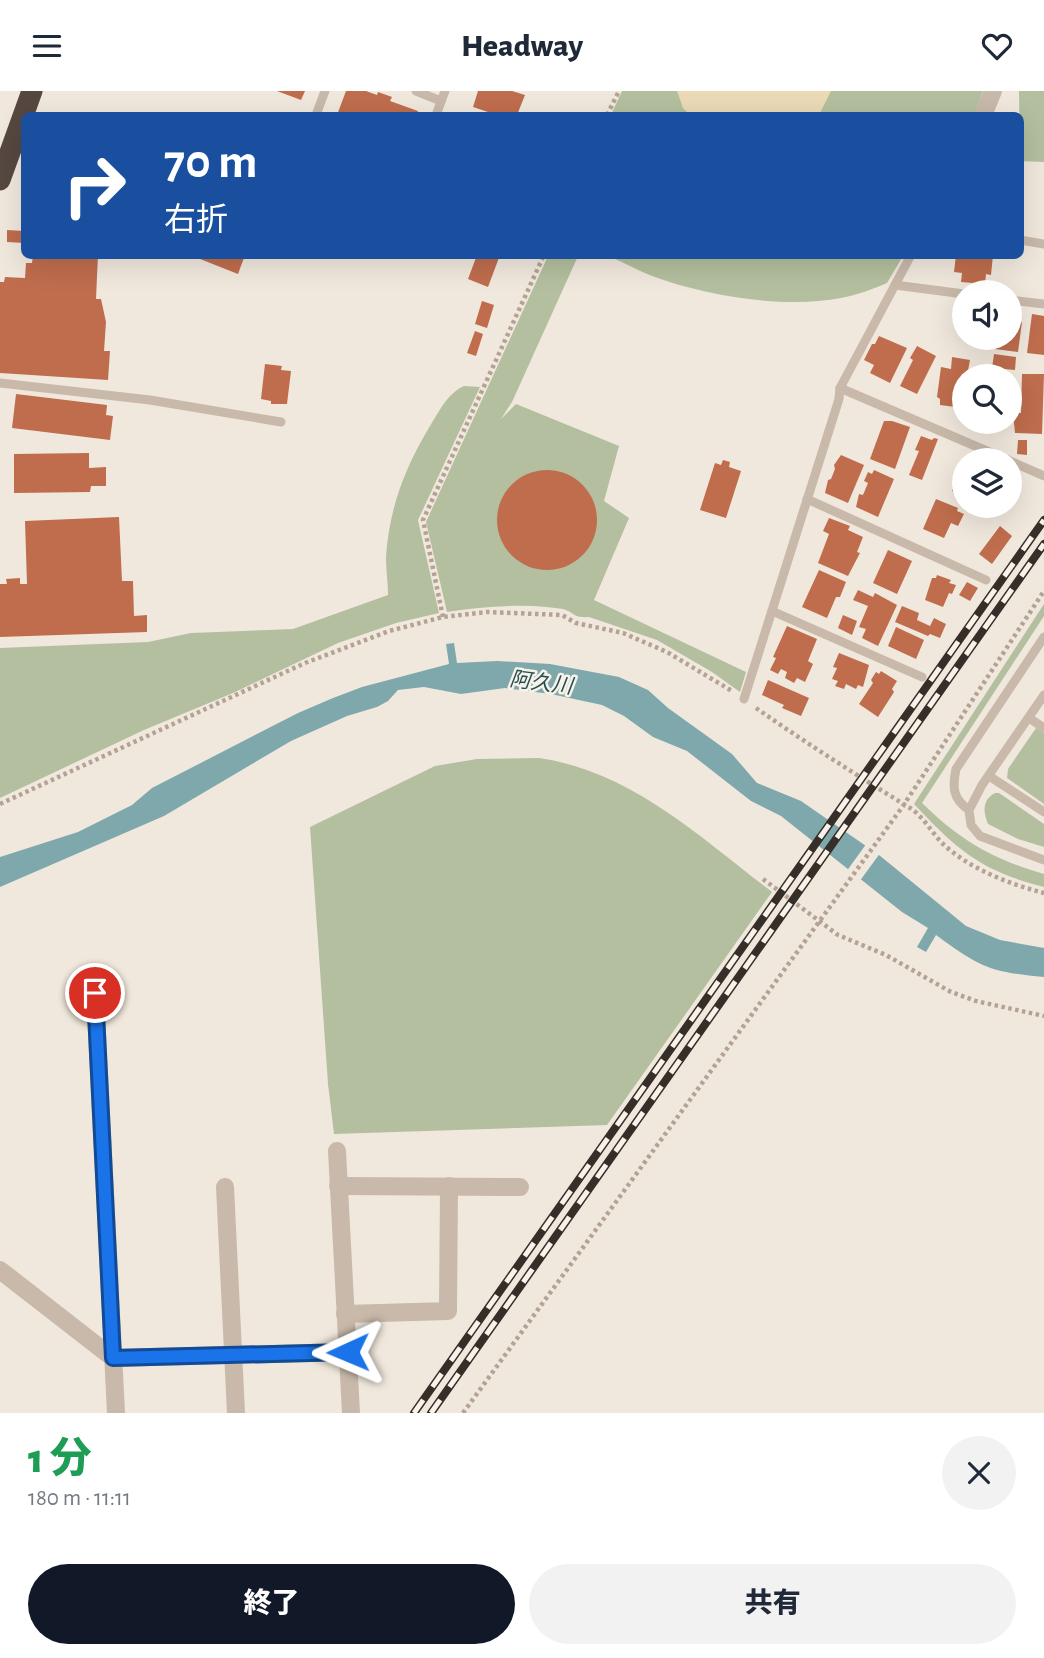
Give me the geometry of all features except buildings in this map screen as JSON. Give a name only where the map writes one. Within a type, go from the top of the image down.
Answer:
[{"type":"highway","points":[[24,112],[32,91]]},
{"type":"highway","points":[[0,180],[21,122]]},
{"type":"street","points":[[984,112],[993,91]]},
{"type":"street","points":[[95,993],[116,1413]]},
{"type":"street","points":[[337,1151],[351,1413]]},
{"type":"street","points":[[338,1186],[520,1187]]},
{"type":"street","points":[[345,1314],[448,1311],[449,1186]]},
{"type":"street","points":[[225,1188],[231,1355],[236,1413]]},
{"type":"street","points":[[0,1270],[113,1358],[348,1352]]},
{"type":"lane","points":[[317,112],[325,91]]},
{"type":"lane","points":[[415,91],[441,101]]},
{"type":"lane","points":[[437,112],[445,91]]},
{"type":"lane","points":[[1024,241],[1044,244]]},
{"type":"lane","points":[[744,699],[839,399],[840,388],[909,259]]},
{"type":"lane","points":[[895,285],[952,292]]},
{"type":"lane","points":[[1022,301],[1044,304]]},
{"type":"lane","points":[[0,383],[150,400],[281,422]]},
{"type":"lane","points":[[840,388],[979,448]]},
{"type":"lane","points":[[1022,467],[1044,476]]},
{"type":"lane","points":[[807,499],[986,580]]},
{"type":"lane","points":[[772,611],[922,677]]},
{"type":"lane","points":[[970,810],[959,803],[953,792],[956,769],[1044,637]]},
{"type":"lane","points":[[1044,695],[974,798],[970,810],[971,825],[980,836],[1044,860]]},
{"type":"lane","points":[[1029,718],[1044,728]]},
{"type":"lane","points":[[989,776],[1044,813]]},
{"type":"path","points":[[608,112],[619,91]]},
{"type":"path","points":[[443,617],[422,520],[542,259]]},
{"type":"path","points":[[463,1413],[903,806],[1044,591]]},
{"type":"path","points":[[0,804],[344,647],[389,631],[443,617],[486,612],[562,615],[576,624],[623,633],[667,652],[744,699],[804,742],[911,809],[944,845],[965,861],[990,874],[1044,893]]},
{"type":"path","points":[[763,879],[838,935],[886,955],[951,992],[976,1001],[1044,1016]]},
{"type":"green space","points":[[622,91],[983,91],[975,112],[612,112]]},
{"type":"green space","points":[[1019,91],[1044,91],[1044,162],[1024,161],[1024,112],[1019,112]]},
{"type":"green space","points":[[547,259],[577,259],[512,402],[501,419],[516,404],[619,446],[604,501],[629,518],[594,600],[746,672],[740,692],[657,640],[589,617],[577,616],[563,609],[510,606],[447,612],[426,522]]},
{"type":"green space","points":[[615,259],[901,259],[887,283],[865,292],[819,301],[745,299],[652,276]]},
{"type":"green space","points":[[464,386],[480,387],[418,520],[439,613],[396,623],[338,643],[0,798],[0,648],[148,642],[191,633],[293,629],[388,595],[388,539],[400,489],[421,441],[441,408],[453,393]]},
{"type":"green space","points":[[1044,604],[1044,616],[922,803],[950,828],[978,847],[1008,862],[1044,874],[1044,887],[1003,874],[972,857],[914,804]]},
{"type":"green space","points":[[1036,728],[1044,733],[1044,804],[1007,778],[1008,769]]},
{"type":"green space","points":[[539,758],[573,765],[634,792],[691,829],[772,892],[607,1125],[334,1134],[310,827],[435,766],[477,759]]},
{"type":"green space","points":[[999,793],[1044,824],[1044,847],[1018,839],[988,824],[985,807],[988,799]]},
{"type":"sand","points":[[677,91],[831,91],[820,112],[687,112]]},
{"type":"water","name":"阿久川","points":[[454,643],[457,663],[497,661],[550,664],[619,677],[648,690],[668,708],[732,754],[757,783],[801,801],[879,855],[966,926],[1000,940],[1044,948],[1044,977],[1010,973],[986,966],[936,935],[926,952],[917,947],[928,928],[902,912],[781,816],[751,801],[687,751],[653,737],[624,716],[602,705],[505,688],[461,694],[424,687],[398,690],[388,701],[377,707],[347,716],[291,741],[164,816],[0,887],[0,857],[78,832],[132,805],[152,788],[298,713],[362,687],[449,664],[446,644]]},
{"type":"pier","points":[[867,843],[881,852],[859,882],[846,872]]},
{"type":"railway","points":[[414,1413],[1044,520]]},
{"type":"railway","points":[[431,1413],[1044,544]]},
{"type":"route","points":[[95,993],[113,1358],[348,1352]]}]
